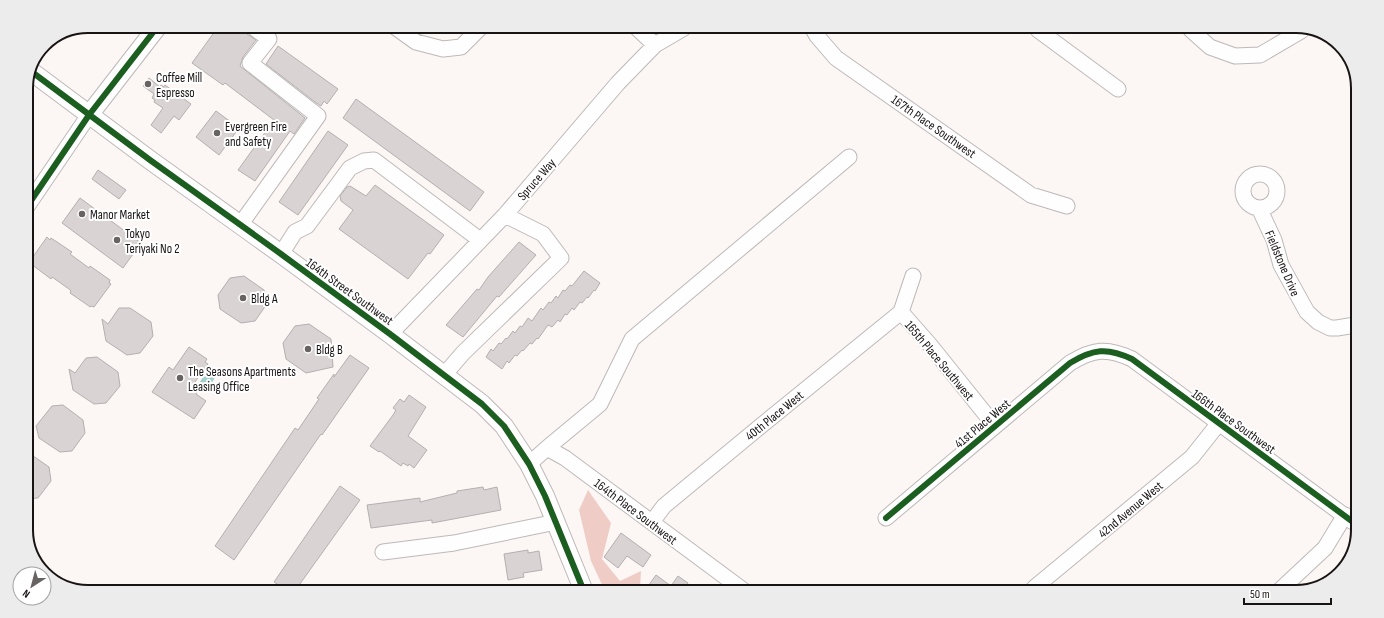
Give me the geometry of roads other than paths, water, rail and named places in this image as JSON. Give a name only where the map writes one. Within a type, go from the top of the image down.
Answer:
[{"type":"main road","points":[[89,115],[153,33]]},
{"type":"main road","name":"164th Street Southwest","points":[[35,74],[390,334],[482,404],[504,426],[529,464],[556,522],[581,585]]},
{"type":"street","points":[[240,225],[318,116],[250,63],[269,39],[261,33]]},
{"type":"street","points":[[403,33],[416,42],[443,48],[461,47],[475,33]]},
{"type":"street","points":[[642,33],[655,45]]},
{"type":"street","name":"Spruce Way","points":[[390,334],[505,215],[618,83],[655,45],[675,33]]},
{"type":"street","name":"167th Place Southwest","points":[[815,33],[836,58],[1018,186],[1032,195],[1067,206]]},
{"type":"street","points":[[1042,33],[1118,89]]},
{"type":"street","points":[[1194,33],[1210,47],[1235,56],[1260,55],[1298,33]]},
{"type":"street","points":[[33,198],[89,115]]},
{"type":"street","points":[[529,464],[600,404],[632,339],[849,157]]},
{"type":"street","points":[[281,254],[294,232],[307,226],[350,168],[364,161],[374,160],[480,240]]},
{"type":"street","name":"Fieldstone Drive","points":[[1259,208],[1274,240],[1281,265],[1306,312],[1318,322],[1330,328],[1351,325]]},
{"type":"street","points":[[444,375],[463,354],[561,258],[543,234],[505,215]]},
{"type":"street","points":[[901,312],[913,276]]},
{"type":"street","name":"165th Place Southwest","points":[[901,312],[930,345],[995,426]]},
{"type":"street","name":"40th Place West","points":[[652,522],[664,506],[901,312]]},
{"type":"street","name":"41st Place West","points":[[886,518],[1070,363],[1097,351]]},
{"type":"street","name":"166th Place Southwest","points":[[1097,351],[1110,351],[1132,359],[1349,519]]},
{"type":"street","name":"42nd Avenue West","points":[[1038,585],[1192,457],[1220,424]]},
{"type":"street","name":"164th Place Southwest","points":[[547,448],[564,458],[736,585]]},
{"type":"street","points":[[1285,585],[1325,548],[1349,519]]},
{"type":"street","points":[[383,552],[454,543],[556,522]]},
{"type":"water","points":[[211,368],[216,371],[217,374],[207,391],[204,392],[198,385],[208,369]]},
{"type":"place","name":"Coffee Mill Espresso","points":[[148,84]]},
{"type":"place","name":"Evergreen Fire and Safety","points":[[217,133]]},
{"type":"place","name":"Manor Market","points":[[82,214]]},
{"type":"place","name":"Tokyo Teriyaki No 2","points":[[117,240]]},
{"type":"place","name":"Bldg A","points":[[243,298]]},
{"type":"place","name":"Bldg B","points":[[308,349]]},
{"type":"place","name":"The Seasons Apartments Leasing Office","points":[[180,378]]}]
